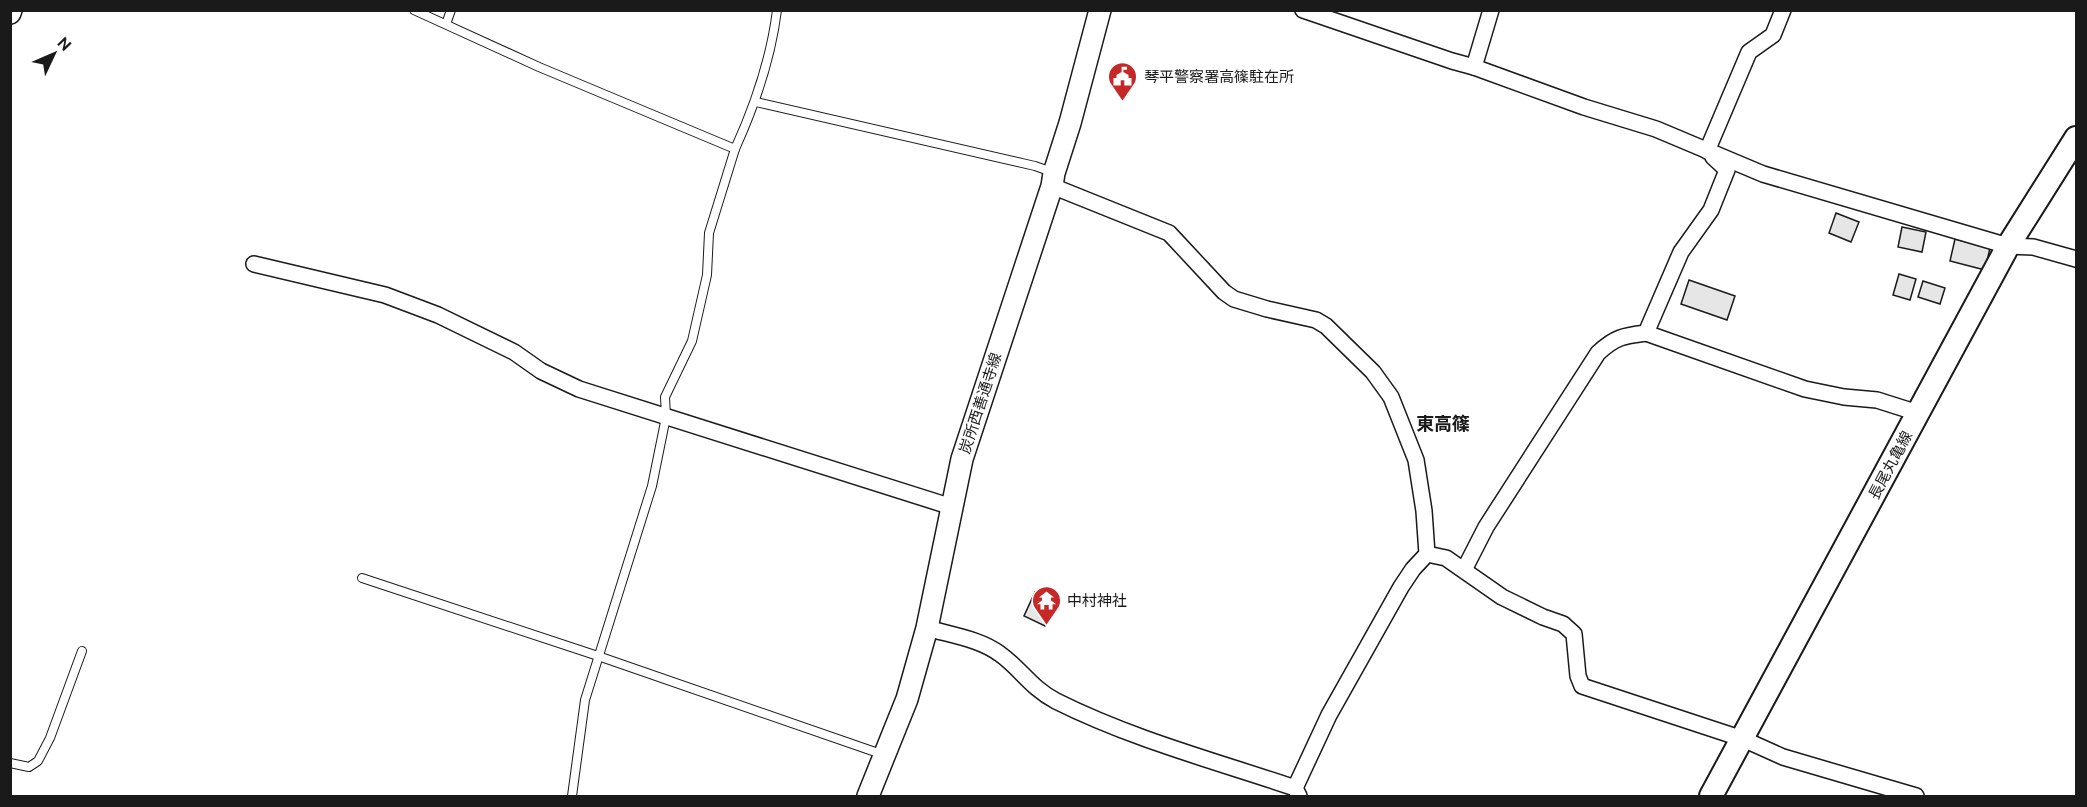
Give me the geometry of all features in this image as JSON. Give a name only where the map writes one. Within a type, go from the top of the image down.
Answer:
[{"type":"main road","name":"炭所西善通寺線","points":[[868,796],[907,699],[927,628],[962,459],[1053,179],[1100,10]]},
{"type":"main road","name":"長尾丸亀線","points":[[1712,796],[2008,246],[2076,138]]},
{"type":"street","points":[[1303,10],[1474,67],[1584,107],[1656,129],[1763,174],[2008,246],[2033,247],[2076,259]]},
{"type":"street","points":[[1474,67],[1491,10]]},
{"type":"street","points":[[1707,151],[1749,52],[1773,35],[1783,10]]},
{"type":"street","points":[[1646,333],[1681,252],[1711,210],[1727,170],[1707,151]]},
{"type":"street","points":[[927,628],[975,642],[998,652],[1032,686],[1078,711],[1153,741],[1297,792],[1329,715],[1401,587],[1427,554],[1424,511],[1416,460],[1391,397],[1373,372],[1326,326],[1316,320],[1234,299],[1224,292],[1168,233],[1053,179]]},
{"type":"street","points":[[254,264],[385,296],[427,311],[514,352],[541,371],[579,389],[952,507]]},
{"type":"street","points":[[1464,570],[1486,526],[1598,353],[1621,336],[1646,333],[1805,389],[1844,397],[1877,400],[1918,413]]},
{"type":"street","points":[[1427,554],[1446,558],[1503,597],[1543,617],[1563,624],[1574,634],[1578,676],[1582,686],[1743,739],[1783,757],[1916,796]]},
{"type":"lane","points":[[414,10],[539,67],[735,149]]},
{"type":"lane","points":[[446,24],[451,10]]},
{"type":"lane","points":[[572,796],[585,700],[652,486],[666,417],[665,398],[692,341],[707,275],[710,233],[735,149],[756,102],[774,33],[777,10]]},
{"type":"lane","points":[[756,102],[1035,166],[1053,179]]},
{"type":"lane","points":[[362,578],[598,656],[885,756]]},
{"type":"lane","points":[[10,763],[28,767],[38,761],[50,738],[82,651]]},
{"type":"building","points":[[1836,213],[1859,222],[1851,242],[1829,233]]},
{"type":"building","points":[[1902,227],[1926,232],[1922,252],[1898,247]]},
{"type":"building","points":[[1955,239],[1990,248],[1985,270],[1950,261]]},
{"type":"building","points":[[1899,274],[1916,279],[1910,300],[1893,295]]},
{"type":"building","points":[[1689,280],[1735,296],[1727,320],[1681,304]]},
{"type":"building","points":[[1923,281],[1945,288],[1940,304],[1918,297]]},
{"type":"building","points":[[1035,592],[1056,601],[1045,626],[1024,616]]},
{"type":"place","name":"琴平警察署高篠駐在所","points":[[1123,102]]},
{"type":"place","name":"中村神社","points":[[1046,626]]},
{"type":"district","name":"東高篠","points":[[1443,423]]}]
